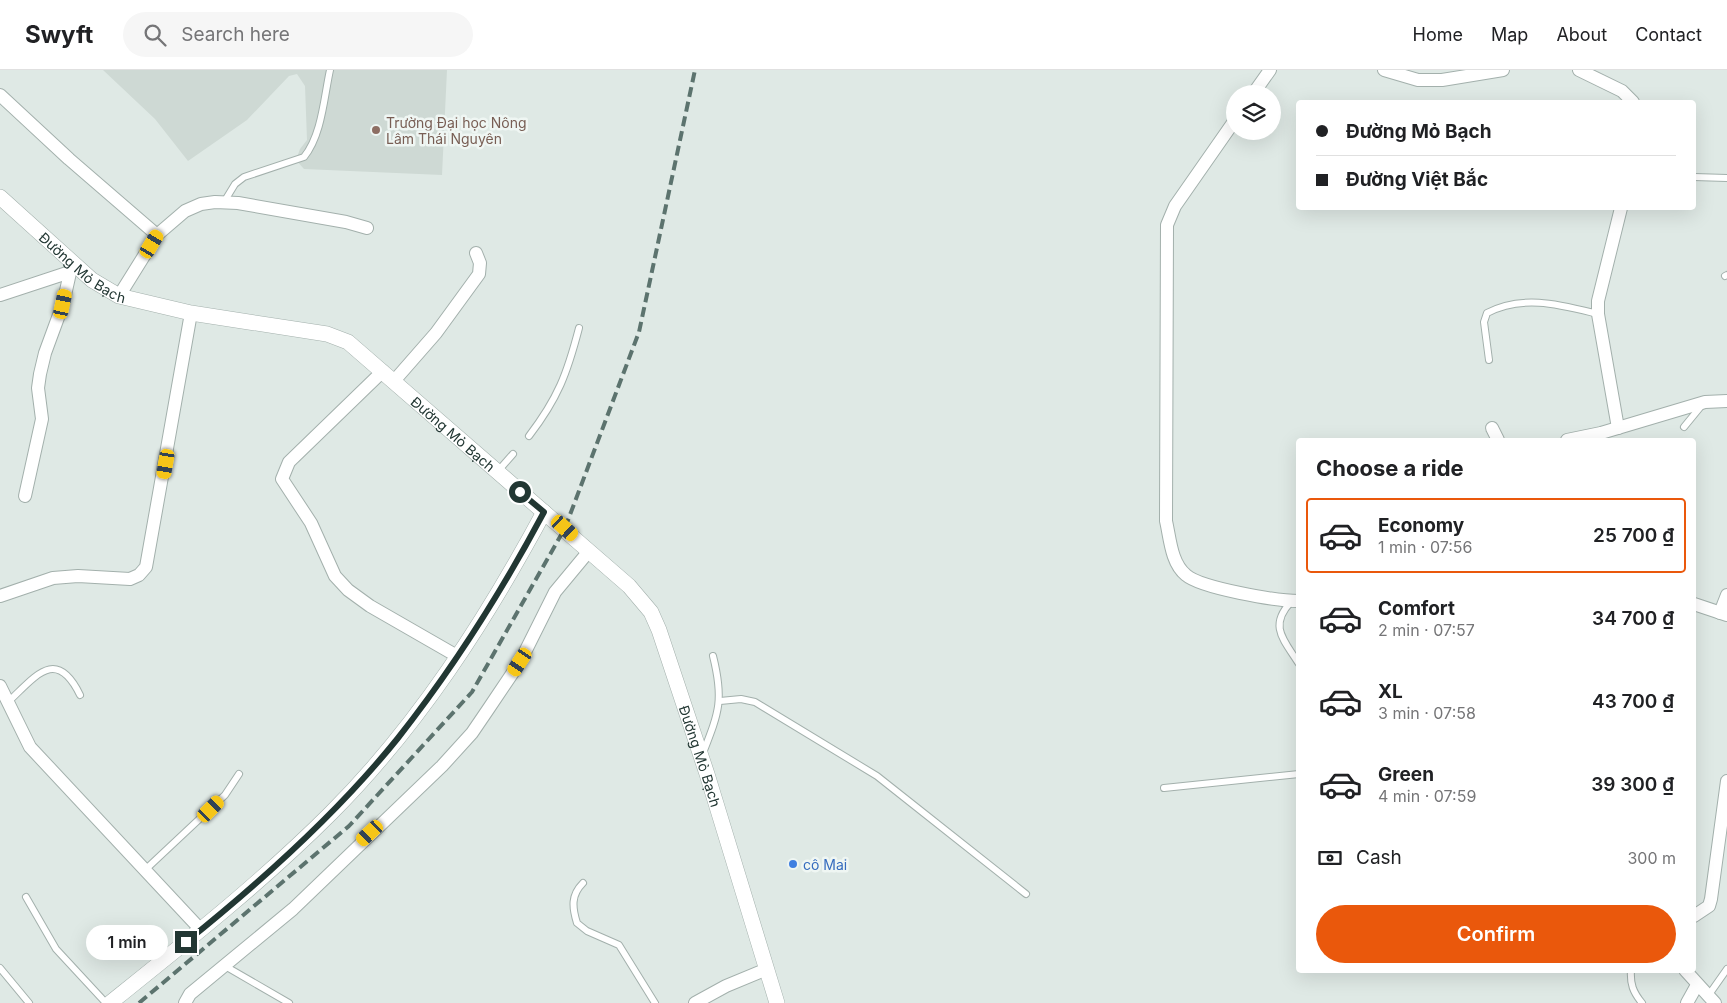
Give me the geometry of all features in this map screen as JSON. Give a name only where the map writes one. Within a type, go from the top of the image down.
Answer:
[{"type":"street","points":[[1259,85],[1270,70]]},
{"type":"street","points":[[1384,70],[1418,80],[1442,80],[1503,70]]},
{"type":"street","points":[[1579,70],[1622,91],[1631,100]]},
{"type":"street","points":[[0,95],[69,159],[157,235]]},
{"type":"street","points":[[1226,133],[1175,206],[1167,224],[1166,521],[1175,560],[1185,575],[1205,585],[1295,601]]},
{"type":"street","name":"Đường Mỏ Bạch","points":[[0,197],[71,268],[119,296],[191,313],[339,337],[348,342],[629,586],[651,612],[702,757],[777,1003]]},
{"type":"street","points":[[119,296],[157,235],[185,211],[201,204],[224,202],[346,222],[367,228]]},
{"type":"street","points":[[1618,428],[1598,314],[1598,301],[1621,210]]},
{"type":"street","points":[[458,656],[370,606],[348,590],[335,576],[311,523],[282,479],[289,462],[436,333],[479,274],[480,263],[476,253]]},
{"type":"street","points":[[0,295],[71,268]]},
{"type":"street","points":[[25,496],[42,420],[38,388],[40,374],[45,353],[63,304],[71,268]]},
{"type":"street","points":[[0,596],[53,578],[78,576],[130,579],[139,575],[146,568],[191,313]]},
{"type":"street","points":[[1576,438],[1618,428],[1704,402],[1727,401]]},
{"type":"street","points":[[1492,428],[1497,438]]},
{"type":"street","points":[[108,1003],[201,930],[267,874],[332,812],[398,738],[458,656],[492,604],[544,512]]},
{"type":"street","points":[[184,1002],[292,909],[442,766],[472,733],[520,662],[555,592],[589,551]]},
{"type":"street","points":[[1696,605],[1724,614],[1727,595]]},
{"type":"street","points":[[0,686],[30,747],[201,930]]},
{"type":"street","points":[[1696,915],[1709,906],[1711,899],[1725,811],[1727,781]]},
{"type":"street","points":[[695,1003],[726,986],[767,969]]},
{"type":"street","points":[[1687,973],[1712,999]]},
{"type":"street","points":[[1687,1003],[1697,985]]},
{"type":"lane","points":[[224,202],[235,184],[244,177],[304,157],[308,152],[317,129],[330,70]]},
{"type":"lane","points":[[1696,177],[1727,178]]},
{"type":"lane","points":[[1489,360],[1484,322],[1487,313],[1493,309],[1523,303],[1543,302],[1598,314]]},
{"type":"lane","points":[[529,436],[549,410],[559,392],[568,371],[580,328]]},
{"type":"lane","points":[[1684,427],[1704,402]]},
{"type":"lane","points":[[497,472],[513,454]]},
{"type":"lane","points":[[1295,601],[1281,613],[1279,625],[1283,638],[1296,659]]},
{"type":"lane","points":[[702,757],[718,714],[720,701],[719,680],[713,656]]},
{"type":"lane","points":[[8,702],[38,674],[55,668],[65,671],[74,682],[80,695]]},
{"type":"lane","points":[[720,701],[741,699],[755,702],[878,776],[1026,894]]},
{"type":"lane","points":[[145,870],[225,795],[239,774]]},
{"type":"lane","points":[[1164,788],[1296,774]]},
{"type":"lane","points":[[582,883],[575,891],[573,898],[577,923],[586,931],[619,945],[655,1003]]},
{"type":"lane","points":[[26,897],[56,949],[108,1003]]},
{"type":"lane","points":[[225,966],[289,1003]]},
{"type":"lane","points":[[0,968],[29,1003]]},
{"type":"lane","points":[[1712,999],[1727,968]]},
{"type":"lane","points":[[1631,973],[1630,981],[1633,992],[1642,1003]]},
{"type":"shaded area","name":"Trường Đại học Nông Lâm Thái Nguyên","points":[[103,70],[447,70],[442,175],[304,169],[296,160],[300,149],[307,140],[305,86],[297,74],[289,76],[247,120],[188,161],[155,119]]},
{"type":"railway","points":[[139,1003],[349,826],[472,692],[565,528],[639,332],[695,70]]},
{"type":"place","name":"Trường Đại học Nông Lâm Thái Nguyên","points":[[376,130]]},
{"type":"place","name":"cô Mai","points":[[793,864]]},
{"type":"route","points":[[186,942],[267,874],[332,812],[398,738],[444,677],[492,604],[544,512],[520,492]]}]
